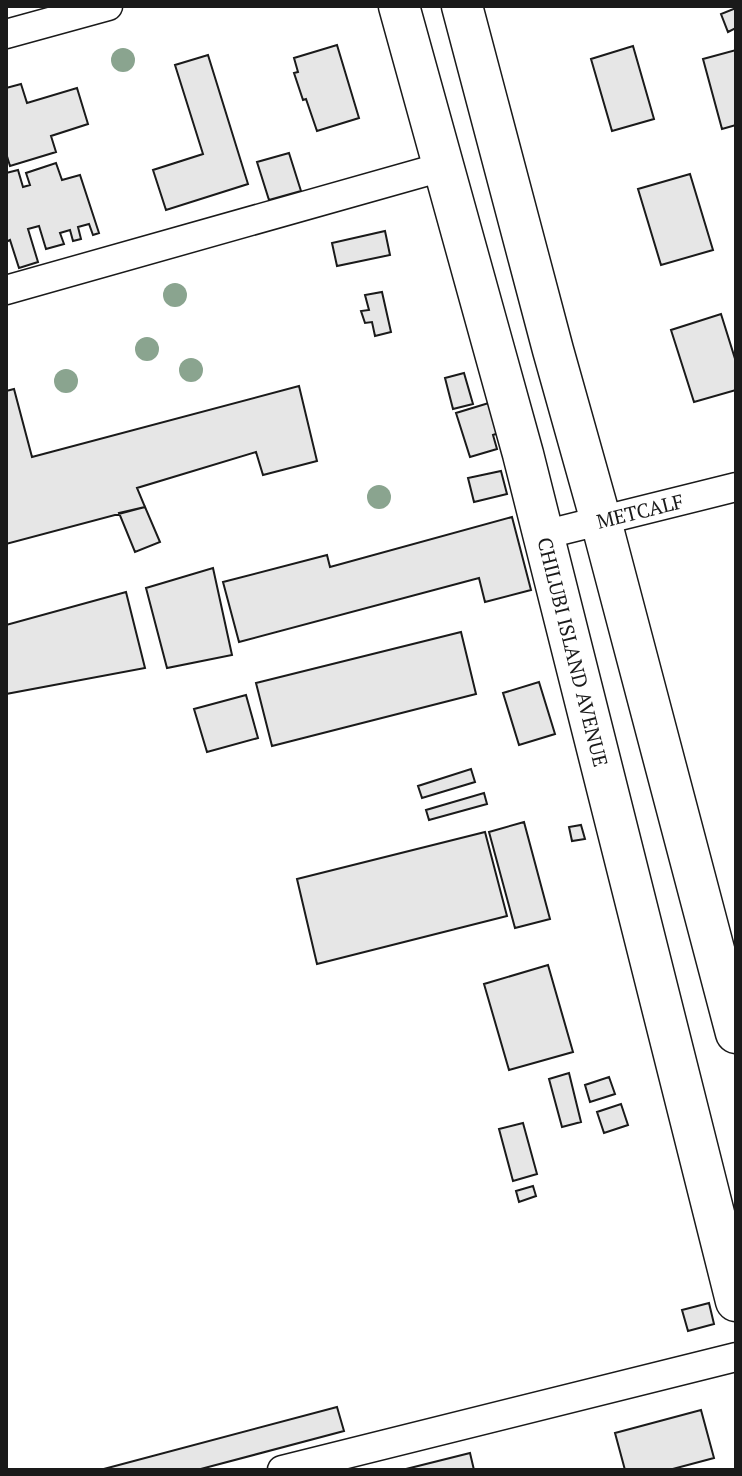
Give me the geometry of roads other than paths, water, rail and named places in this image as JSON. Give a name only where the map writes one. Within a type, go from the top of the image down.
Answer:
[{"type":"street","points":[[6,34],[108,6]]},
{"type":"street","name":"CHILUBI ISLAND AVENUE","points":[[399,6],[523,454],[736,1301]]},
{"type":"street","points":[[462,6],[736,1033]]},
{"type":"street","points":[[6,290],[442,167]]},
{"type":"street","name":"METCALF","points":[[543,535],[736,487]]},
{"type":"street","points":[[282,1470],[736,1357]]}]
